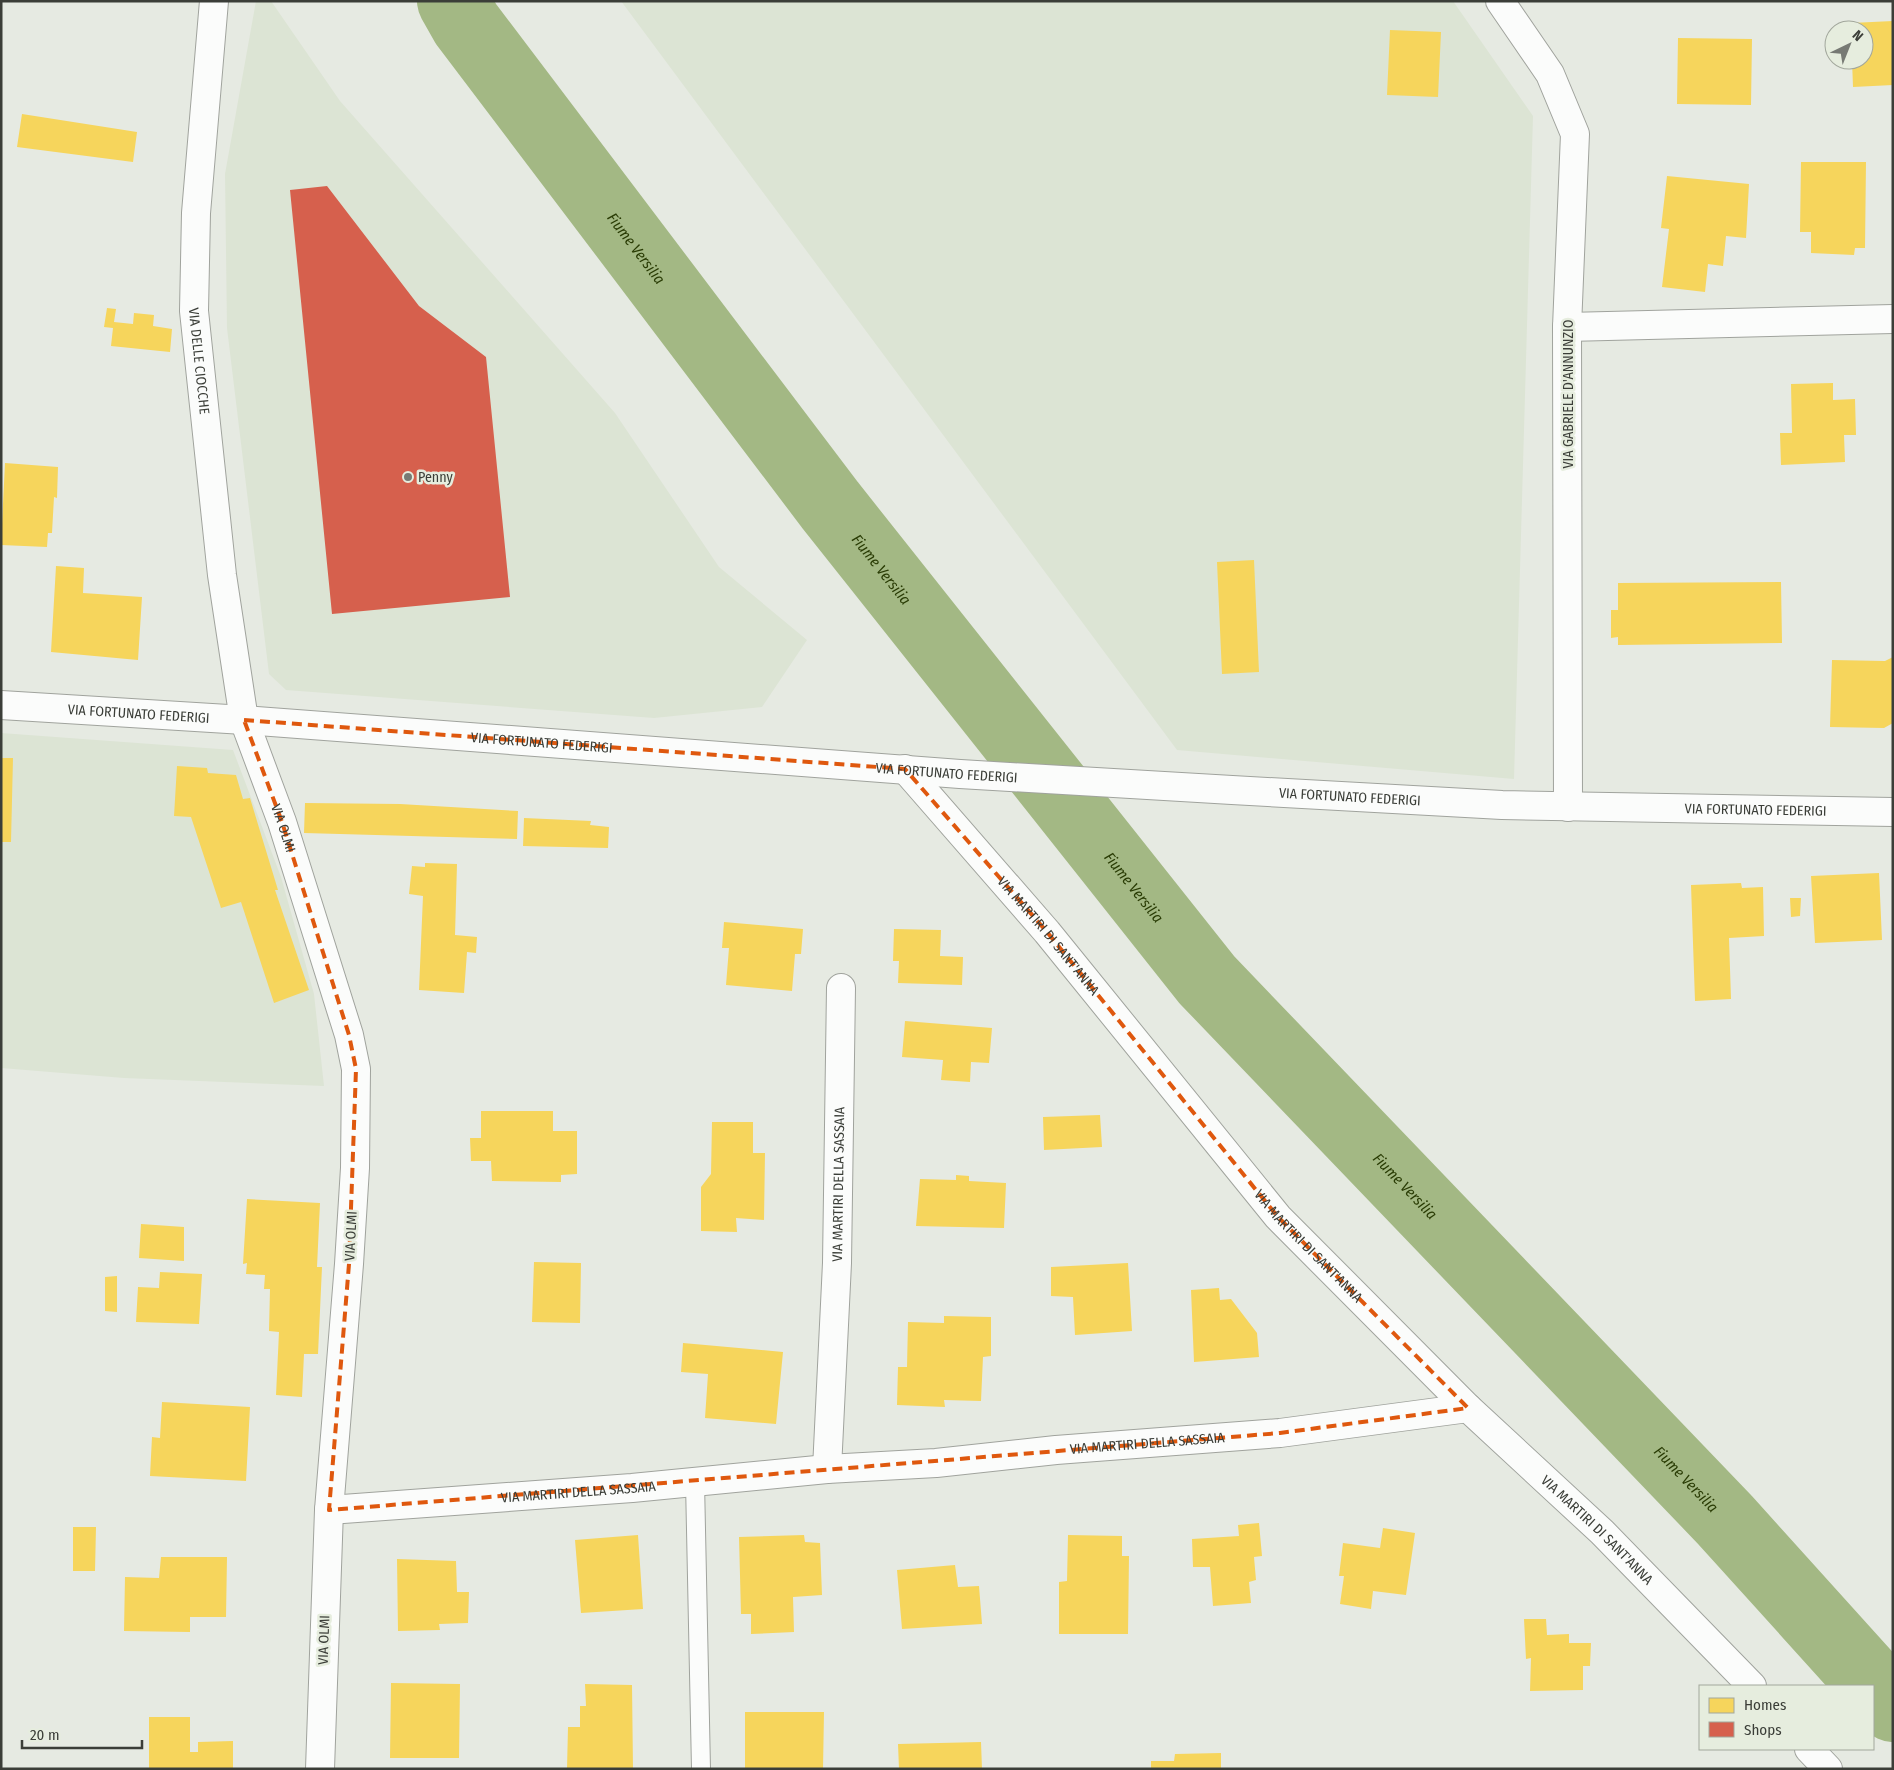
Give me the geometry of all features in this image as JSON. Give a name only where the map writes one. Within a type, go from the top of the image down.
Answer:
[{"type":"street","name":"VIA DELLE CIOCCHE","points":[[214,1],[196,214],[194,311],[222,575],[244,720]]},
{"type":"street","name":"VIA GABRIELE D'ANNUNZIO","points":[[1500,1],[1550,74],[1575,134],[1567,327],[1568,807]]},
{"type":"street","points":[[1567,327],[1893,319]]},
{"type":"street","name":"VIA FORTUNATO FEDERIGI","points":[[1,705],[244,720],[960,774],[1232,790],[1502,805],[1893,812]]},
{"type":"street","name":"VIA OLMI","points":[[244,720],[282,822],[349,1035],[356,1069],[355,1168],[329,1510],[320,1769]]},
{"type":"street","name":"VIA MARTIRI DI SANT'ANNA","points":[[904,769],[1047,932],[1278,1217],[1468,1408],[1602,1532],[1751,1685]]},
{"type":"street","name":"VIA MARTIRI DELLA SASSAIA","points":[[827,1469],[837,1263],[841,988]]},
{"type":"street","name":"VIA MARTIRI DELLA SASSAIA","points":[[329,1510],[695,1482],[827,1469],[936,1463],[1056,1450],[1280,1433],[1468,1408]]},
{"type":"street","points":[[1810,1750],[1828,1769]]},
{"type":"lane","points":[[695,1482],[701,1769]]},
{"type":"highlighted area","points":[[244,720],[905,769],[1047,932],[1278,1217],[1468,1408],[1280,1433],[329,1510],[349,1264],[356,1069],[349,1035],[282,822]]},
{"type":"shaded area","points":[[256,1],[271,1],[340,101],[615,413],[719,567],[807,640],[762,707],[654,718],[286,690],[269,674],[227,328],[225,174]]},
{"type":"shaded area","points":[[621,1],[1453,1],[1533,116],[1514,779],[1177,750]]},
{"type":"shaded area","points":[[1,733],[233,750],[281,877],[314,994],[324,1086],[124,1078],[1,1068]]},
{"type":"building: Homes","points":[[1893,21],[1893,85],[1853,87],[1852,70],[1874,70],[1874,22]]},
{"type":"building: Homes","points":[[1390,30],[1441,32],[1438,97],[1387,95]]},
{"type":"building: Homes","points":[[1678,38],[1752,39],[1751,105],[1677,104]]},
{"type":"building: Homes","points":[[22,114],[137,132],[133,162],[17,147]]},
{"type":"building: Homes","points":[[1801,162],[1866,162],[1865,248],[1855,248],[1854,255],[1811,253],[1811,232],[1800,232]]},
{"type":"building: Homes","points":[[1667,176],[1749,184],[1746,238],[1726,236],[1723,266],[1708,264],[1705,292],[1662,287],[1669,229],[1661,228]]},
{"type":"building: Homes","points":[[107,308],[116,309],[114,322],[133,324],[134,313],[154,315],[153,326],[172,329],[170,352],[111,346],[113,328],[104,327]]},
{"type":"building: Homes","points":[[1833,383],[1833,400],[1855,399],[1856,435],[1844,435],[1845,462],[1781,465],[1780,433],[1792,433],[1791,384]]},
{"type":"building: Homes","points":[[5,463],[58,467],[57,498],[54,497],[52,533],[48,533],[47,547],[1,545]]},
{"type":"building: Homes","points":[[1254,560],[1259,672],[1222,674],[1217,562]]},
{"type":"building: Homes","points":[[56,566],[84,568],[83,593],[142,597],[138,660],[51,652]]},
{"type":"building: Homes","points":[[1781,582],[1782,643],[1618,645],[1618,637],[1611,638],[1611,610],[1618,610],[1618,583]]},
{"type":"building: Homes","points":[[1893,657],[1893,723],[1884,728],[1830,727],[1832,660],[1885,661]]},
{"type":"building: Homes","points":[[1,758],[13,758],[11,842],[1,842]]},
{"type":"building: Homes","points":[[177,766],[207,768],[208,773],[236,775],[243,799],[250,798],[278,890],[275,890],[309,990],[274,1003],[241,902],[221,908],[191,817],[174,816]]},
{"type":"building: Homes","points":[[305,803],[400,804],[518,811],[517,839],[304,833]]},
{"type":"building: Homes","points":[[524,818],[591,821],[590,825],[609,827],[608,848],[523,846]]},
{"type":"building: Homes","points":[[425,863],[457,864],[455,935],[477,937],[476,953],[467,952],[464,993],[419,990],[423,896],[409,894],[412,866],[425,867]]},
{"type":"building: Homes","points":[[1879,873],[1882,940],[1815,943],[1811,876]]},
{"type":"building: Homes","points":[[1741,883],[1742,888],[1763,887],[1764,936],[1729,938],[1731,999],[1695,1001],[1691,885]]},
{"type":"building: Homes","points":[[1790,898],[1801,898],[1800,916],[1791,917]]},
{"type":"building: Homes","points":[[724,922],[803,929],[801,954],[795,954],[792,991],[726,985],[729,948],[722,948]]},
{"type":"building: Homes","points":[[894,929],[941,930],[940,956],[963,957],[962,985],[898,983],[899,961],[893,961]]},
{"type":"building: Homes","points":[[905,1021],[992,1028],[989,1063],[971,1062],[970,1082],[941,1080],[943,1060],[902,1057]]},
{"type":"building: Homes","points":[[481,1111],[553,1111],[553,1131],[577,1131],[577,1174],[561,1175],[561,1182],[492,1181],[491,1161],[471,1161],[470,1138],[481,1138]]},
{"type":"building: Homes","points":[[1100,1115],[1102,1147],[1044,1150],[1043,1117]]},
{"type":"building: Homes","points":[[712,1122],[753,1122],[753,1153],[765,1153],[764,1220],[736,1218],[737,1232],[701,1231],[701,1187],[711,1174]]},
{"type":"building: Homes","points":[[956,1175],[969,1176],[969,1181],[1006,1183],[1004,1228],[916,1226],[920,1179],[956,1180]]},
{"type":"building: Homes","points":[[247,1199],[320,1203],[317,1267],[322,1267],[318,1354],[304,1354],[302,1397],[276,1395],[279,1332],[269,1331],[270,1289],[264,1289],[265,1275],[246,1274],[247,1263],[243,1264]]},
{"type":"building: Homes","points":[[141,1224],[184,1227],[184,1261],[139,1258]]},
{"type":"building: Homes","points":[[534,1262],[581,1263],[580,1323],[532,1322]]},
{"type":"building: Homes","points":[[1128,1263],[1132,1331],[1075,1335],[1073,1297],[1051,1296],[1051,1267]]},
{"type":"building: Homes","points":[[160,1272],[202,1274],[199,1324],[136,1322],[138,1287],[159,1288]]},
{"type":"building: Homes","points":[[117,1276],[117,1312],[105,1311],[105,1277]]},
{"type":"building: Homes","points":[[1219,1288],[1220,1300],[1231,1299],[1257,1333],[1259,1357],[1194,1362],[1191,1290]]},
{"type":"building: Homes","points":[[944,1316],[991,1317],[991,1356],[983,1357],[981,1401],[944,1400],[945,1407],[897,1405],[898,1367],[907,1367],[908,1322],[944,1323]]},
{"type":"building: Homes","points":[[683,1343],[783,1352],[776,1424],[705,1418],[708,1374],[681,1372]]},
{"type":"building: Homes","points":[[162,1402],[250,1407],[246,1481],[150,1476],[152,1437],[160,1438]]},
{"type":"building: Homes","points":[[1259,1523],[1262,1556],[1254,1557],[1256,1580],[1249,1582],[1251,1603],[1213,1606],[1210,1567],[1193,1567],[1192,1539],[1239,1536],[1238,1525]]},
{"type":"building: Homes","points":[[73,1527],[96,1527],[95,1571],[73,1571]]},
{"type":"building: Homes","points":[[1383,1528],[1415,1533],[1406,1595],[1373,1591],[1371,1609],[1340,1604],[1344,1576],[1339,1576],[1343,1543],[1380,1548]]},
{"type":"building: Homes","points":[[638,1535],[643,1609],[581,1613],[575,1540]]},
{"type":"building: Homes","points":[[804,1535],[805,1542],[820,1543],[822,1595],[793,1597],[794,1632],[751,1634],[751,1614],[741,1614],[739,1537]]},
{"type":"building: Homes","points":[[1068,1535],[1122,1536],[1122,1556],[1129,1556],[1128,1634],[1059,1634],[1059,1582],[1067,1581]]},
{"type":"building: Homes","points":[[161,1557],[227,1557],[226,1617],[190,1617],[190,1632],[124,1631],[125,1577],[159,1578]]},
{"type":"building: Homes","points":[[397,1559],[456,1561],[457,1592],[469,1592],[468,1623],[439,1624],[440,1630],[398,1631]]},
{"type":"building: Homes","points":[[955,1565],[958,1587],[979,1586],[982,1624],[902,1629],[897,1570]]},
{"type":"building: Homes","points":[[1524,1619],[1546,1619],[1547,1635],[1569,1634],[1569,1643],[1591,1643],[1590,1666],[1583,1666],[1583,1690],[1530,1691],[1531,1658],[1526,1659]]},
{"type":"building: Homes","points":[[391,1683],[460,1684],[459,1758],[390,1758]]},
{"type":"building: Homes","points":[[585,1684],[632,1685],[633,1769],[567,1769],[568,1727],[580,1727],[580,1706],[586,1706]]},
{"type":"building: Homes","points":[[745,1712],[824,1712],[823,1769],[745,1769]]},
{"type":"building: Homes","points":[[149,1717],[190,1717],[190,1752],[198,1752],[198,1742],[233,1741],[233,1769],[149,1769]]},
{"type":"building: Homes","points":[[981,1742],[982,1769],[899,1769],[898,1744]]},
{"type":"building: Homes","points":[[1221,1753],[1221,1769],[1151,1769],[1151,1761],[1174,1761],[1175,1754]]},
{"type":"building: Shops","name":"Penny","points":[[327,186],[419,306],[486,357],[510,597],[332,614],[290,190]]},
{"type":"waterway","name":"Fiume Versilia","points":[[453,1],[466,24],[830,505],[1207,980],[1725,1520],[1893,1706]]},
{"type":"place","name":"Penny","points":[[408,477]]}]
